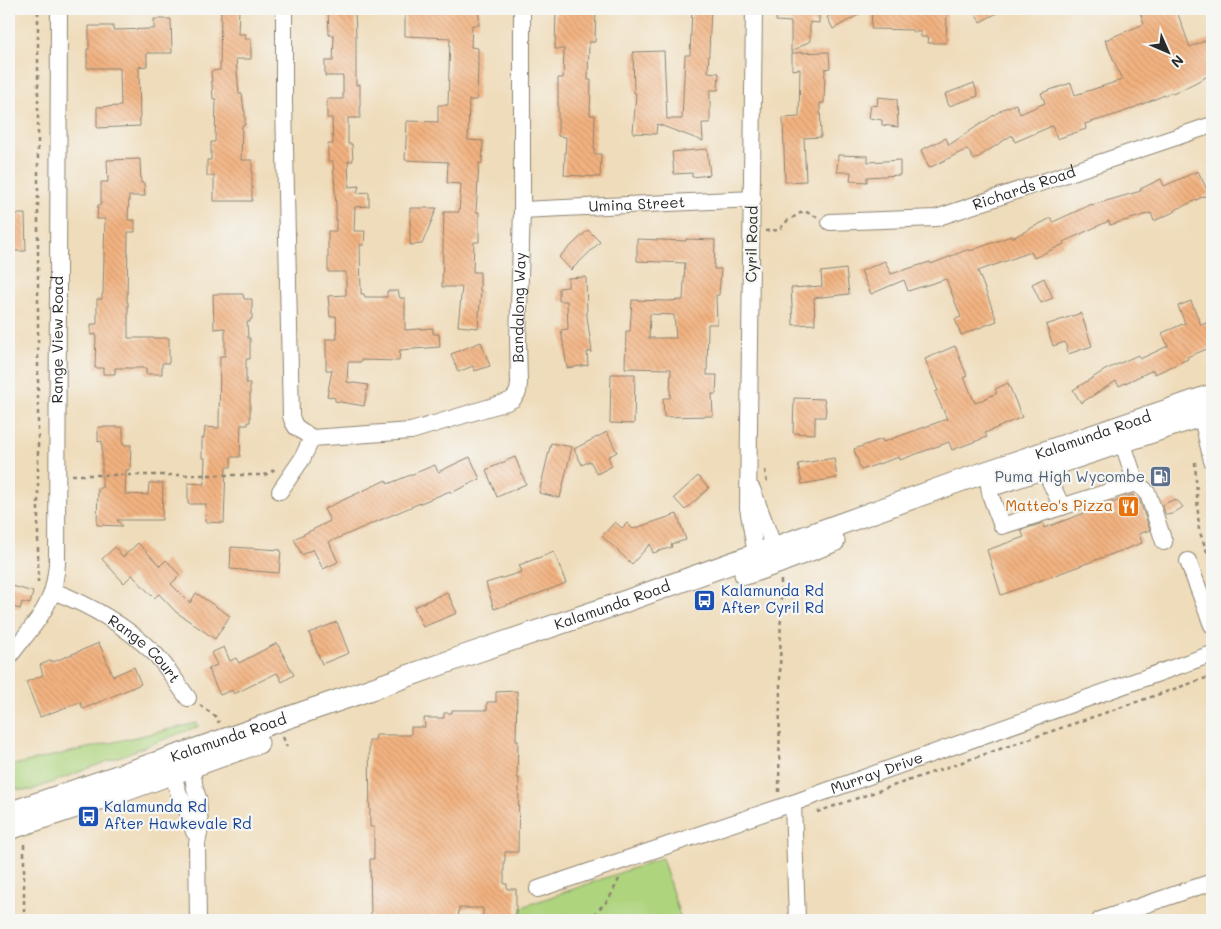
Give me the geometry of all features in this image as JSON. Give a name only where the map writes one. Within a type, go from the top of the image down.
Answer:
[{"type":"main road","name":"Kalamunda Road","points":[[12,821],[191,759],[386,697],[770,561],[1046,468],[1122,441],[1206,405]]},
{"type":"main road","name":"Kalamunda Road","points":[[770,561],[960,481],[1206,405]]},
{"type":"street","name":"Range View Road","points":[[9,657],[36,624],[46,606],[45,589],[57,564],[59,9]]},
{"type":"street","points":[[280,491],[302,459],[312,438],[296,427],[291,416],[284,104],[284,9]]},
{"type":"street","name":"Bandalong Way","points":[[312,438],[411,431],[507,402],[514,399],[518,392],[520,383],[518,341],[522,210],[522,9]]},
{"type":"street","name":"Cyril Road","points":[[754,9],[748,508],[770,561]]},
{"type":"street","name":"Richards Road","points":[[830,222],[936,218],[1212,125]]},
{"type":"street","name":"Umina Street","points":[[522,210],[753,199]]},
{"type":"street","points":[[1206,405],[1212,461]]},
{"type":"street","points":[[1122,441],[1136,483],[1148,494],[1164,542]]},
{"type":"street","points":[[1046,468],[1048,477],[1062,507]]},
{"type":"street","points":[[989,486],[1002,526],[1136,483]]},
{"type":"street","points":[[1188,561],[1212,625]]},
{"type":"street","name":"Range Court","points":[[45,589],[75,600],[105,616],[138,640],[156,656],[188,698]]},
{"type":"street","name":"Murray Drive","points":[[538,889],[786,805],[1212,654]]},
{"type":"street","points":[[191,759],[198,798],[200,827],[197,844],[198,920]]},
{"type":"street","points":[[170,766],[179,794],[190,816],[197,844]]},
{"type":"street","points":[[786,805],[797,920]]},
{"type":"street","points":[[1100,920],[1212,882]]},
{"type":"path","points":[[38,9],[45,589]]},
{"type":"path","points":[[752,233],[779,230],[787,221],[804,212],[830,222]]},
{"type":"path","points":[[58,475],[265,475],[292,460],[302,459]]},
{"type":"path","points":[[1195,460],[1199,530],[1212,565]]},
{"type":"path","points":[[770,561],[786,805]]},
{"type":"path","points":[[812,814],[1212,676]]},
{"type":"path","name":"Range Court","points":[[188,698],[204,707],[216,717],[220,724]]},
{"type":"path","points":[[12,821],[24,920]]},
{"type":"green space","points":[[197,723],[199,726],[32,790],[20,790],[13,786],[11,782],[9,766]]},
{"type":"green space","points":[[662,858],[681,920],[521,920],[522,907]]},
{"type":"building","points":[[221,9],[239,9],[238,34],[246,34],[245,39],[251,39],[251,59],[236,59],[239,94],[242,94],[245,111],[245,125],[242,125],[241,160],[252,160],[252,201],[214,201],[214,176],[207,176],[207,160],[211,160],[211,142],[215,142],[216,99],[213,99],[211,71],[220,70]]},
{"type":"building","points":[[328,9],[355,9],[356,85],[360,84],[360,118],[348,118],[348,144],[352,144],[353,161],[348,161],[349,187],[359,186],[357,193],[369,192],[369,206],[355,207],[354,231],[365,231],[364,245],[360,245],[361,294],[364,294],[365,297],[387,297],[387,291],[398,291],[400,298],[405,298],[405,330],[433,328],[433,334],[439,334],[440,347],[400,350],[399,361],[361,360],[361,362],[348,362],[347,382],[368,385],[364,406],[335,401],[335,398],[327,396],[332,370],[326,370],[326,339],[337,339],[336,316],[330,317],[328,296],[346,295],[346,272],[328,272],[328,231],[336,231],[336,205],[333,161],[328,161],[328,144],[333,144],[332,118],[327,118],[327,99],[343,99],[343,76],[325,76],[325,61],[333,61],[334,35],[329,35]]},
{"type":"building","points":[[405,9],[479,9],[479,25],[472,25],[471,47],[478,48],[477,100],[469,100],[468,140],[483,141],[482,164],[479,163],[476,212],[479,212],[479,242],[474,242],[473,272],[480,272],[481,291],[478,328],[458,326],[462,287],[442,287],[444,212],[459,212],[461,184],[447,183],[448,162],[405,160],[407,121],[438,122],[438,105],[448,105],[450,38],[405,36]]},
{"type":"building","points":[[556,9],[596,9],[595,42],[589,42],[588,80],[591,80],[590,115],[595,115],[594,154],[601,154],[600,177],[564,175],[566,137],[558,136],[558,78],[563,78],[564,49],[555,49]]},
{"type":"building","points":[[692,9],[711,9],[708,72],[719,73],[718,90],[710,90],[710,123],[702,123],[703,141],[657,124],[656,134],[633,133],[636,93],[634,93],[633,52],[664,51],[667,119],[682,119],[685,55],[690,55]]},
{"type":"building","points":[[777,9],[819,9],[819,23],[810,22],[810,41],[791,52],[791,22],[776,21]]},
{"type":"building","points":[[842,9],[869,9],[833,29],[827,17]]},
{"type":"building","points":[[872,9],[901,9],[901,12],[947,12],[946,43],[928,43],[929,37],[921,37],[921,32],[913,32],[913,30],[871,29]]},
{"type":"building","points":[[973,9],[1005,9],[980,22]]},
{"type":"building","points":[[1139,9],[1176,9],[1190,47],[1212,38],[1212,74],[1173,94],[1172,92],[1121,113],[1085,124],[1086,129],[1057,139],[1052,126],[1015,142],[1012,135],[974,160],[967,149],[929,168],[921,150],[946,138],[949,145],[1003,109],[1016,104],[1020,114],[1045,103],[1041,93],[1071,83],[1075,95],[1122,80],[1105,40],[1144,24]]},
{"type":"building","points":[[154,19],[171,19],[172,53],[147,53],[147,66],[139,67],[140,126],[97,128],[97,107],[121,106],[120,68],[87,68],[89,26],[113,26],[113,30],[154,29]]},
{"type":"building","points":[[829,52],[830,68],[825,69],[824,103],[820,103],[821,137],[804,138],[806,181],[785,182],[783,118],[799,117],[800,69],[792,70],[792,53]]},
{"type":"building","points":[[974,83],[978,96],[949,106],[945,94]]},
{"type":"building","points":[[878,97],[897,99],[898,127],[882,125],[882,120],[869,118],[871,105],[877,106]]},
{"type":"building","points":[[707,149],[710,175],[692,177],[692,173],[674,174],[672,152]]},
{"type":"building","points":[[838,155],[868,156],[868,162],[900,160],[900,175],[867,177],[867,182],[850,181],[851,172],[837,172]]},
{"type":"building","points":[[140,159],[141,183],[144,183],[145,196],[129,196],[128,220],[135,220],[135,232],[128,232],[128,338],[169,338],[169,363],[162,363],[162,374],[146,374],[146,368],[115,368],[115,374],[103,374],[103,368],[95,368],[96,334],[91,335],[91,324],[97,324],[97,299],[102,299],[103,294],[105,219],[97,219],[98,205],[101,205],[101,182],[108,182],[107,160]]},
{"type":"building","points":[[1198,171],[1209,194],[1154,221],[1151,213],[1110,225],[1109,221],[1063,242],[1064,244],[1034,258],[1031,252],[978,271],[997,321],[961,335],[955,319],[961,317],[946,279],[908,291],[904,280],[871,294],[861,271],[885,261],[891,274],[930,262],[931,264],[969,249],[970,251],[1011,236],[1012,238],[1051,218],[1053,222],[1092,204],[1141,191],[1140,189],[1161,179],[1164,186]]},
{"type":"building","points":[[410,208],[437,208],[422,244],[410,245]]},
{"type":"building","points":[[9,214],[25,214],[26,251],[9,251]]},
{"type":"building","points":[[588,230],[600,242],[571,270],[559,257]]},
{"type":"building","points":[[637,239],[715,240],[714,269],[721,269],[719,295],[716,295],[717,324],[708,324],[707,375],[717,375],[716,394],[712,394],[713,416],[664,417],[663,398],[670,398],[671,369],[625,368],[626,331],[630,331],[632,300],[683,300],[685,263],[637,261]],"holes":[[[650,314],[674,315],[676,338],[649,338]]]},
{"type":"building","points":[[846,269],[849,294],[814,298],[815,324],[793,325],[791,288],[822,286],[821,272]]},
{"type":"building","points":[[586,277],[587,317],[592,352],[587,352],[588,365],[567,368],[561,330],[568,329],[567,301],[559,301],[559,288],[568,287],[568,278]]},
{"type":"building","points":[[1044,278],[1053,298],[1041,303],[1032,284]]},
{"type":"building","points":[[213,294],[243,294],[244,299],[252,299],[252,319],[250,319],[250,322],[247,322],[248,338],[250,338],[250,359],[246,359],[246,383],[250,383],[250,422],[248,422],[248,425],[241,425],[240,457],[231,457],[231,467],[226,467],[224,523],[205,522],[206,504],[188,504],[188,483],[204,484],[205,458],[202,458],[202,438],[204,438],[205,427],[219,428],[220,356],[225,356],[225,328],[214,329]]},
{"type":"building","points":[[1191,301],[1201,325],[1212,321],[1212,347],[1187,357],[1188,359],[1155,374],[1153,370],[1119,386],[1116,381],[1081,403],[1073,390],[1105,370],[1138,355],[1140,359],[1168,346],[1162,333],[1185,323],[1178,306]]},
{"type":"building","points":[[1081,313],[1092,346],[1068,354],[1065,342],[1053,346],[1046,325]]},
{"type":"building","points":[[481,342],[490,366],[475,371],[473,366],[458,372],[451,354]]},
{"type":"building","points":[[955,346],[967,376],[964,377],[975,403],[997,393],[995,389],[1008,383],[1022,417],[985,433],[987,437],[952,450],[949,442],[900,460],[899,457],[861,470],[854,449],[882,439],[883,442],[947,419],[935,392],[938,391],[925,359]]},
{"type":"building","points":[[611,374],[635,374],[634,424],[610,423]]},
{"type":"building","points":[[794,398],[824,399],[825,417],[815,417],[815,434],[793,433]]},
{"type":"building","points":[[98,427],[123,427],[123,445],[131,445],[130,470],[126,470],[125,494],[148,495],[149,483],[163,483],[162,520],[117,520],[122,526],[97,525],[98,488],[102,488],[102,441],[98,442]]},
{"type":"building","points":[[607,432],[617,452],[608,457],[612,466],[597,474],[590,461],[582,465],[574,449]]},
{"type":"building","points":[[551,443],[572,447],[560,498],[539,493]]},
{"type":"building","points":[[470,457],[480,479],[451,493],[450,491],[329,542],[338,562],[323,569],[313,549],[302,555],[294,539],[330,521],[324,509],[386,480],[388,484],[435,465],[438,472]]},
{"type":"building","points":[[515,457],[526,484],[497,497],[486,470]]},
{"type":"building","points":[[834,458],[837,478],[802,484],[798,464]]},
{"type":"building","points":[[698,476],[709,488],[685,510],[674,498]]},
{"type":"building","points":[[1133,495],[1135,500],[1139,499],[1150,530],[1139,534],[1142,543],[1001,595],[987,550],[1024,537],[1021,530],[1043,523],[1044,528]]},
{"type":"building","points":[[1173,500],[1178,501],[1183,507],[1172,514],[1166,515],[1162,505]]},
{"type":"building","points":[[677,514],[686,540],[671,544],[672,547],[653,553],[650,544],[632,564],[602,536],[615,522],[622,528],[627,523],[633,529]]},
{"type":"building","points":[[138,543],[160,566],[166,560],[180,575],[171,584],[190,603],[196,593],[230,616],[215,639],[176,612],[159,594],[154,598],[132,575],[124,583],[102,559],[115,547],[123,557]]},
{"type":"building","points":[[231,547],[281,550],[279,573],[230,569]]},
{"type":"building","points":[[554,552],[566,583],[494,609],[486,583],[522,572],[519,565]]},
{"type":"building","points":[[9,585],[33,592],[30,604],[22,602],[20,609],[9,606]]},
{"type":"building","points":[[447,592],[457,613],[423,627],[414,607]]},
{"type":"building","points":[[337,622],[349,653],[322,664],[309,633]]},
{"type":"building","points":[[99,643],[113,676],[134,667],[141,684],[83,709],[80,702],[40,717],[26,682],[43,675],[40,665],[52,660],[53,662]]},
{"type":"building","points":[[277,643],[294,675],[282,682],[277,673],[234,694],[232,690],[220,695],[208,669],[217,665],[211,653],[224,647],[230,661],[236,658],[239,663]]},
{"type":"building","points":[[517,691],[518,852],[505,852],[504,861],[504,884],[507,884],[507,889],[516,889],[516,920],[483,920],[483,908],[459,908],[458,920],[371,920],[370,859],[374,859],[374,827],[370,827],[369,740],[375,740],[376,735],[411,735],[411,727],[425,727],[424,718],[444,718],[444,713],[452,713],[452,710],[487,710],[487,702],[496,702],[496,692]]},
{"type":"place","name":"Puma High Wycombe","points":[[1161,477]]},
{"type":"place","name":"Matteo's Pizza","points":[[1129,506]]},
{"type":"place","name":"Kalamunda Rd After Cyril Rd","points":[[705,600]]},
{"type":"place","name":"Kalamunda Rd After Hawkevale Rd","points":[[88,816]]}]
